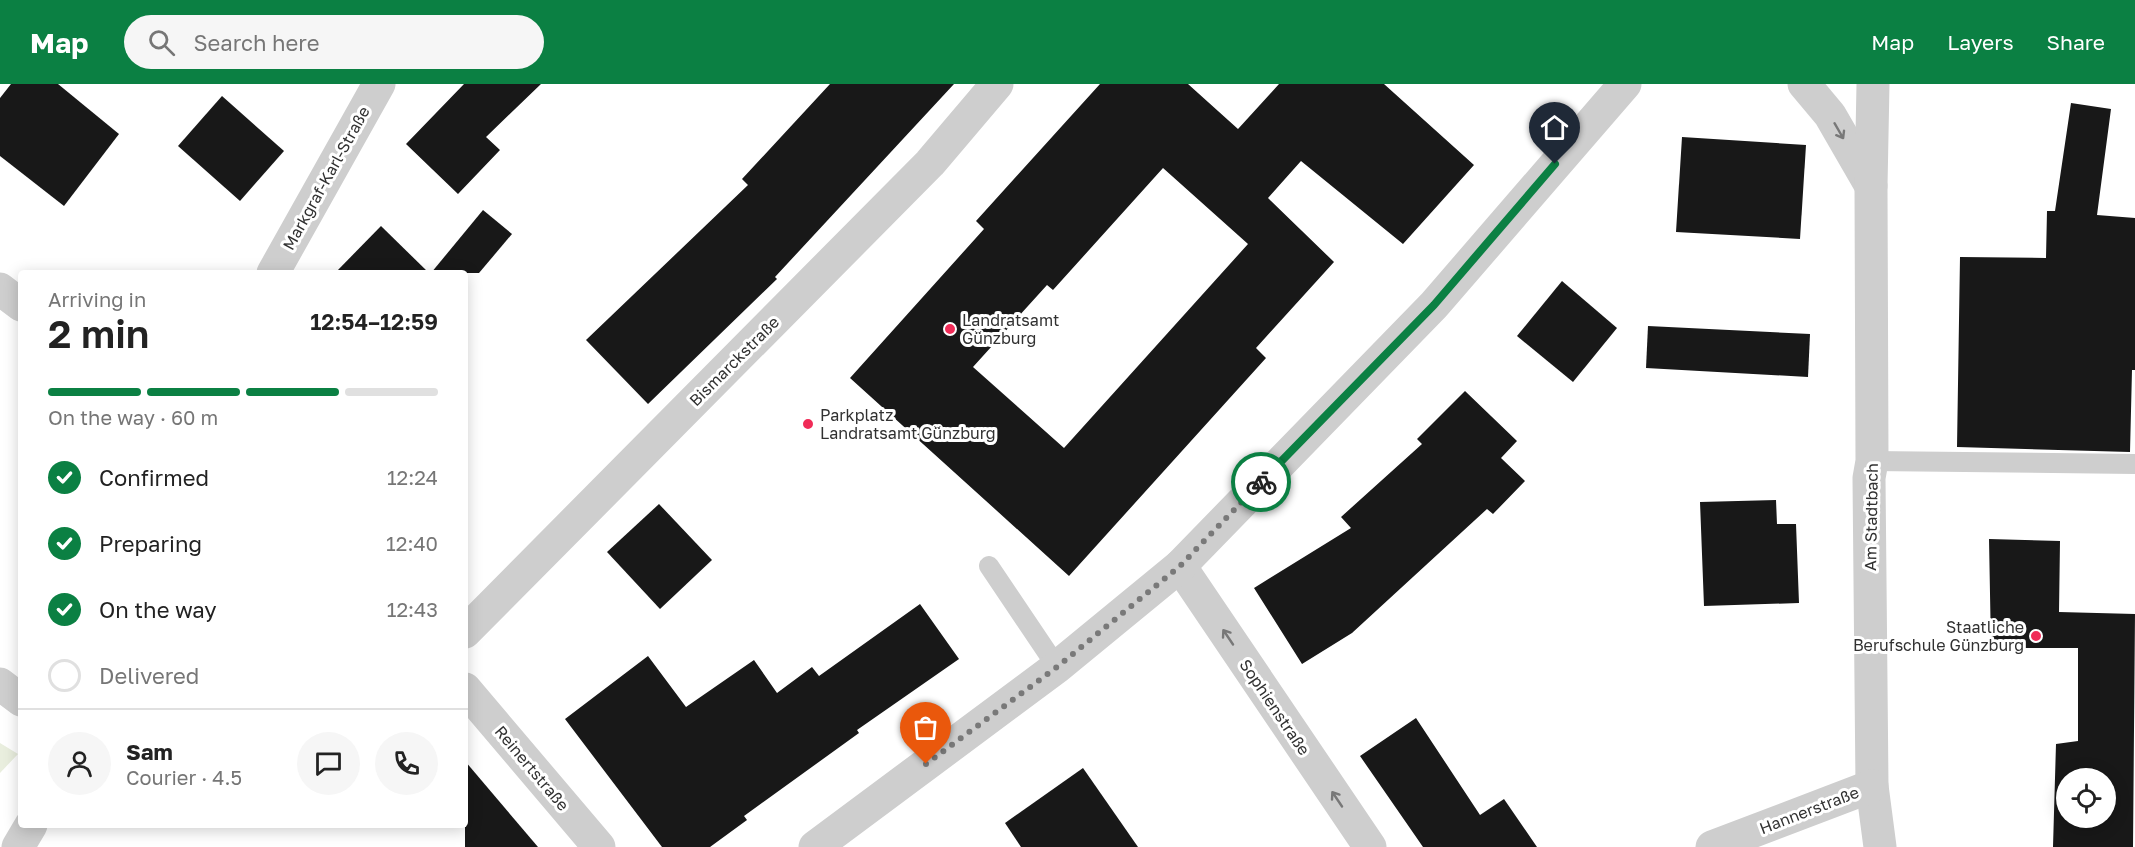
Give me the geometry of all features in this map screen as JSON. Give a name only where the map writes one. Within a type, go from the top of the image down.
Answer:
[{"type":"street","name":"Markgraf-Karl-Straße","points":[[275,270],[379,84]]},
{"type":"street","name":"Bismarckstraße","points":[[468,629],[930,163],[997,84]]},
{"type":"street","points":[[814,847],[1057,667],[1180,566],[1434,305],[1625,84]]},
{"type":"street","name":"Am Stadtbach","points":[[1804,84],[1830,115],[1871,186]]},
{"type":"street","name":"Am Stadtbach","points":[[1873,84],[1872,461],[1869,478],[1872,786],[1880,847]]},
{"type":"street","points":[[0,289],[18,303]]},
{"type":"street","name":"Sophienstraße","points":[[1180,566],[1370,847]]},
{"type":"street","points":[[0,684],[18,698]]},
{"type":"street","name":"Reinertstraße","points":[[468,693],[599,847]]},
{"type":"street","name":"Hannerstraße","points":[[1712,847],[1872,786]]},
{"type":"street","points":[[18,847],[29,828]]},
{"type":"lane","points":[[1872,461],[2135,464]]},
{"type":"lane","points":[[989,566],[1057,667]]},
{"type":"green space","points":[[0,743],[18,754],[0,773]]},
{"type":"building","points":[[11,84],[58,84],[119,134],[64,206],[0,156],[0,98]]},
{"type":"building","points":[[464,84],[541,84],[486,137],[500,150],[458,194],[406,144]]},
{"type":"building","points":[[830,84],[954,84],[775,277],[777,279],[648,404],[586,340],[748,185],[742,179]]},
{"type":"building","name":"Landratsamt Günzburg","points":[[1100,84],[1188,84],[1238,129],[1279,84],[1384,84],[1474,165],[1403,244],[1301,161],[1268,198],[1334,262],[1256,348],[1266,358],[1069,576],[850,378],[984,229],[976,221]],"holes":[[[1163,168],[1248,244],[1064,448],[973,367],[1047,285],[1053,290]]]},
{"type":"building","points":[[222,96],[284,151],[240,201],[178,146]]},
{"type":"building","points":[[2071,103],[2111,109],[2097,215],[2135,218],[2135,370],[2132,370],[2130,452],[1957,447],[1960,257],[2046,258],[2047,211],[2055,211]]},
{"type":"building","points":[[1682,137],[1806,145],[1800,239],[1676,232]]},
{"type":"building","points":[[483,210],[512,234],[479,273],[468,273],[468,270],[433,270]]},
{"type":"building","points":[[381,226],[426,270],[338,270]]},
{"type":"building","points":[[1562,281],[1617,328],[1573,382],[1517,336]]},
{"type":"building","points":[[1648,326],[1810,334],[1808,377],[1646,368]]},
{"type":"building","points":[[1465,391],[1517,441],[1501,458],[1525,481],[1493,514],[1487,509],[1352,633],[1302,664],[1254,588],[1351,528],[1341,517],[1422,444],[1417,439]]},
{"type":"building","points":[[1776,500],[1777,524],[1796,524],[1799,603],[1704,606],[1700,502]]},
{"type":"building","points":[[659,504],[712,560],[660,609],[607,552]]},
{"type":"building","points":[[1989,539],[2060,541],[2059,612],[2135,614],[2133,847],[2053,847],[2056,744],[2078,741],[2078,648],[1991,648]]},
{"type":"building","points":[[920,604],[959,659],[857,730],[859,733],[744,816],[747,820],[710,847],[662,847],[565,719],[648,656],[686,707],[754,660],[777,693],[812,667],[819,676]]},
{"type":"building","points":[[1416,718],[1480,815],[1504,799],[1537,847],[1423,847],[1360,756]]},
{"type":"building","points":[[468,765],[538,847],[465,847],[465,828],[468,828]]},
{"type":"building","points":[[1083,768],[1138,847],[1021,847],[1005,823]]},
{"type":"way so far","points":[[926,764],[1057,667],[1180,566],[1261,482]]},
{"type":"place","name":"Landratsamt Günzburg","points":[[950,329]]},
{"type":"place","name":"Parkplatz Landratsamt Günzburg","points":[[808,424]]},
{"type":"place","name":"Staatliche Berufschule Günzburg","points":[[2036,636]]},
{"type":"route","points":[[1261,482],[1434,305],[1555,164]]}]
